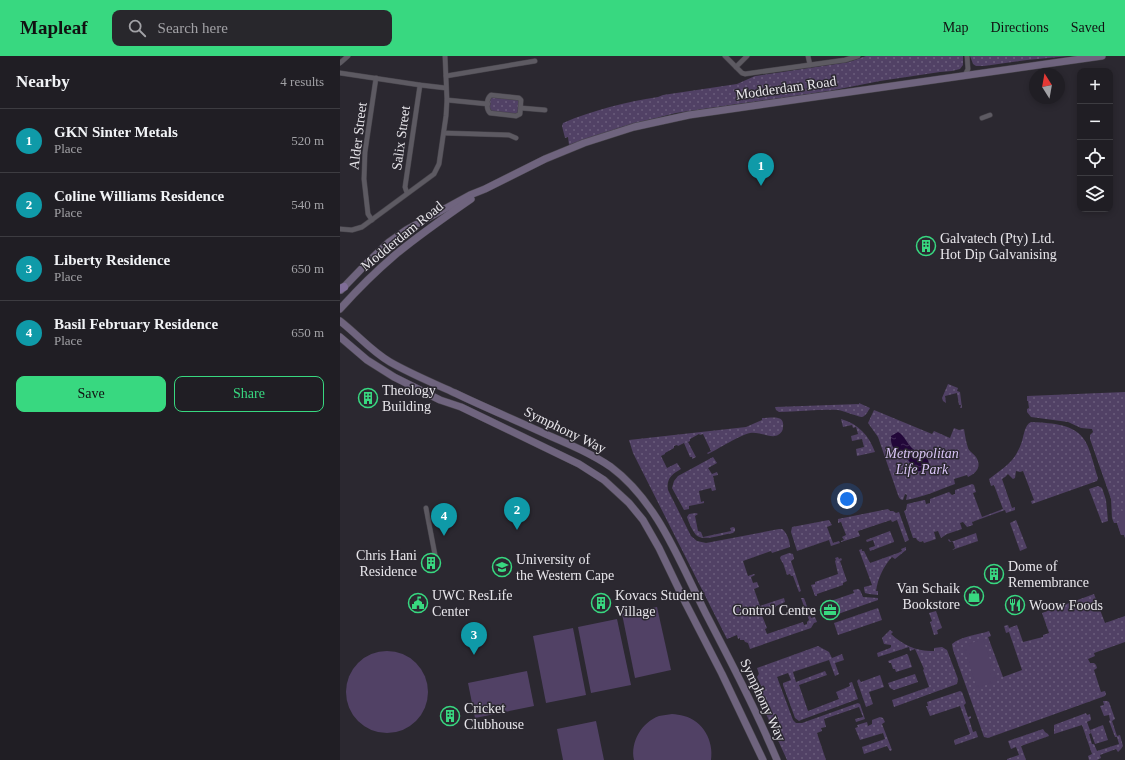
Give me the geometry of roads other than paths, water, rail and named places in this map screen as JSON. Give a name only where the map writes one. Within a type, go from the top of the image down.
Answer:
[{"type":"main road","name":"Modderdam Road","points":[[341,289],[389,242],[406,230],[470,195],[557,154],[607,135],[634,127],[689,115],[969,73],[1102,56]]},
{"type":"main road","name":"Modderdam Road","points":[[340,309],[394,256],[449,214],[485,189]]},
{"type":"main road","name":"Symphony Way","points":[[340,320],[368,346],[389,362],[466,399],[518,420],[595,457],[612,468],[625,480],[651,510],[678,556],[755,709],[778,760]]},
{"type":"main road","name":"Symphony Way","points":[[340,337],[367,360],[394,377],[440,400],[461,407],[579,464],[604,480],[622,496],[637,512],[650,531],[666,560],[686,604],[745,719],[763,760]]},
{"type":"street","points":[[340,63],[348,56]]},
{"type":"street","points":[[340,229],[358,229],[434,174],[439,161],[446,116],[447,100],[445,56]]},
{"type":"street","points":[[725,56],[743,74],[754,74],[810,66],[845,60],[858,56]]},
{"type":"street","points":[[736,67],[747,56]]},
{"type":"street","points":[[808,56],[810,66]]},
{"type":"street","points":[[967,56],[969,73]]},
{"type":"street","points":[[446,76],[535,61]]},
{"type":"street","points":[[340,73],[446,88]]},
{"type":"street","name":"Alder Street","points":[[372,220],[368,214],[364,186],[364,169],[365,150],[376,78]]},
{"type":"street","name":"Salix Street","points":[[407,193],[405,188],[420,85]]},
{"type":"street","points":[[491,95],[518,97],[521,99],[521,108],[521,113],[518,116],[492,114],[487,110],[488,98],[491,95]]},
{"type":"street","points":[[447,100],[488,104]]},
{"type":"street","points":[[521,108],[545,110]]},
{"type":"street","points":[[982,118],[990,114]]},
{"type":"street","points":[[444,132],[509,135],[516,138]]},
{"type":"street","points":[[426,508],[436,560]]},
{"type":"water","points":[[898,432],[914,450],[925,455],[929,464],[926,468],[919,471],[915,470],[910,462],[894,448],[891,441],[891,436]]},
{"type":"place","name":"GKN Sinter Metals","points":[[761,186]]},
{"type":"place","name":"Galvatech (Pty) Ltd. Hot Dip Galvanising","points":[[926,246]]},
{"type":"place","name":"Theology Building","points":[[368,398]]},
{"type":"place","name":"Coline Williams Residence","points":[[517,530]]},
{"type":"place","name":"Basil February Residence","points":[[444,536]]},
{"type":"place","name":"Chris Hani Residence","points":[[431,563]]},
{"type":"place","name":"University of the Western Cape","points":[[502,567]]},
{"type":"place","name":"Dome of Remembrance","points":[[994,574]]},
{"type":"place","name":"Van Schaik Bookstore","points":[[974,596]]},
{"type":"place","name":"UWC ResLife Center","points":[[418,603]]},
{"type":"place","name":"Kovacs Student Village","points":[[601,603]]},
{"type":"place","name":"Woow Foods","points":[[1015,605]]},
{"type":"place","name":"Control Centre","points":[[830,610]]},
{"type":"place","name":"Liberty Residence","points":[[474,655]]},
{"type":"place","name":"Cricket Clubhouse","points":[[450,716]]},
{"type":"park label","name":"Metropolitan Life Park","points":[[922,462]]}]
